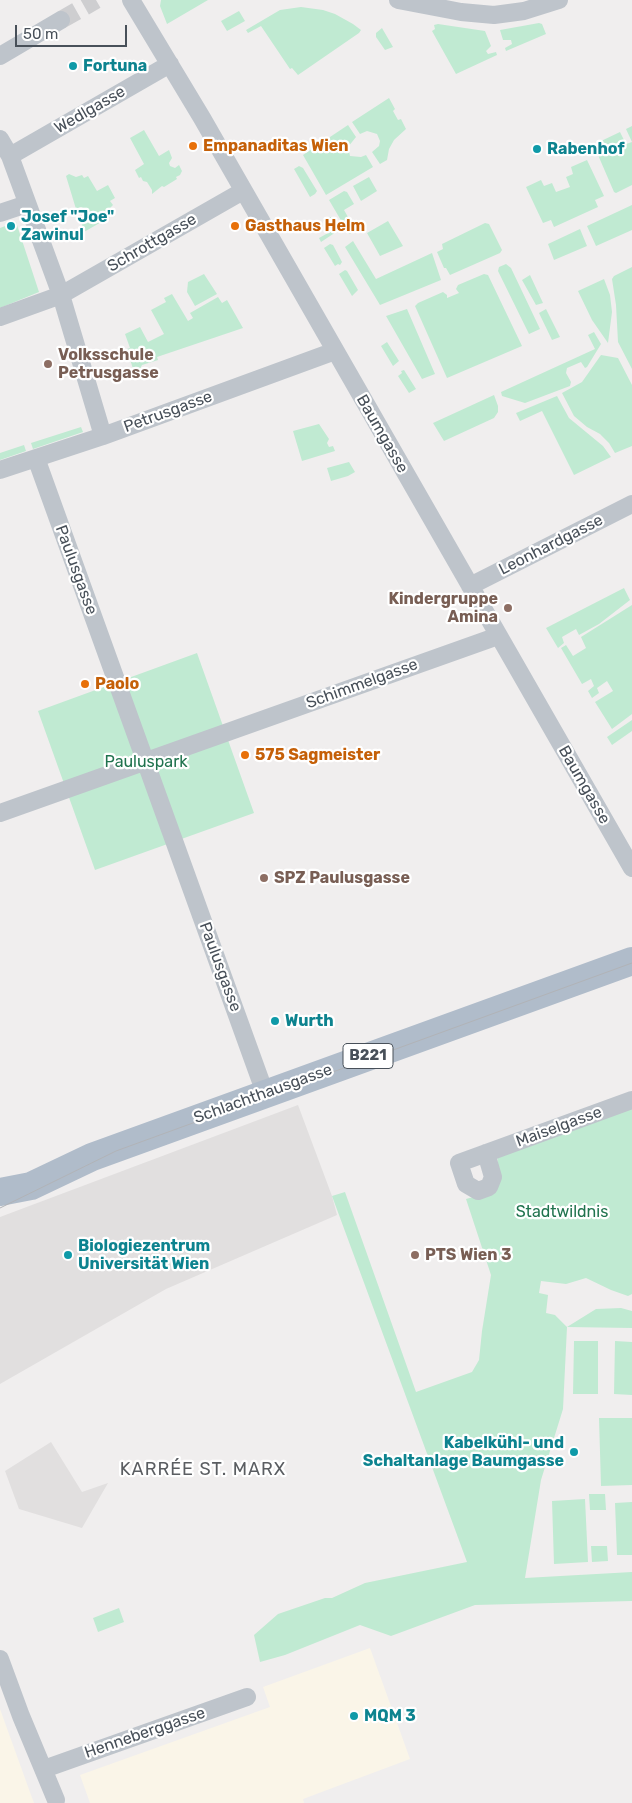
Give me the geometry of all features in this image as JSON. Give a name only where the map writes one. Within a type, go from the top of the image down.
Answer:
[{"type":"main road","name":"Schlachthausgasse","points":[[0,1192],[31,1186],[92,1156],[632,960]]},
{"type":"main road","name":"Schlachthausgasse","points":[[0,1180],[7,1175],[41,1163],[92,1156]]},
{"type":"street","name":"Baumgasse","points":[[131,0],[244,191],[632,868]]},
{"type":"street","points":[[398,0],[461,12],[494,14],[524,11],[559,0]]},
{"type":"street","points":[[0,56],[61,20]]},
{"type":"street","name":"Wedlgasse","points":[[10,156],[170,64]]},
{"type":"street","points":[[0,139],[10,156],[61,295],[103,436]]},
{"type":"street","name":"Schrottgasse","points":[[0,317],[61,295],[244,191]]},
{"type":"street","points":[[0,213],[27,204]]},
{"type":"street","name":"Petrusgasse","points":[[0,470],[103,436],[335,351]]},
{"type":"street","name":"Paulusgasse","points":[[36,458],[265,1093]]},
{"type":"street","name":"Leonhardgasse","points":[[470,586],[632,504]]},
{"type":"street","name":"Schimmelgasse","points":[[0,813],[498,636]]},
{"type":"street","name":"Maiselgasse","points":[[486,1153],[632,1100]]},
{"type":"street","points":[[0,1659],[21,1716],[56,1800]]},
{"type":"street","name":"Henneberggasse","points":[[44,1768],[247,1698]]},
{"type":"shaded area","name":"Biologiezentrum Universität Wien","points":[[298,1105],[332,1196],[337,1215],[166,1289],[0,1384],[0,1217]]},
{"type":"shaded area","points":[[51,1442],[82,1492],[108,1483],[82,1528],[19,1509],[5,1471]]},
{"type":"shaded area","name":"MQM 3","points":[[370,1648],[410,1759],[303,1799],[304,1803],[90,1803],[80,1775],[270,1707],[263,1687]]},
{"type":"shaded area","points":[[0,1709],[31,1795],[34,1803],[0,1803]]},
{"type":"green space","points":[[161,0],[208,0],[167,24],[160,6]]},
{"type":"green space","points":[[301,7],[335,14],[361,30],[298,75],[292,68],[290,69],[261,26],[248,33],[246,30],[280,10]]},
{"type":"green space","points":[[239,11],[245,21],[227,31],[221,21]]},
{"type":"green space","points":[[542,24],[546,34],[506,51],[505,48],[512,44],[511,40],[503,40],[500,30]]},
{"type":"green space","points":[[434,25],[485,31],[491,46],[486,51],[488,54],[496,52],[497,55],[456,74],[432,31],[435,29]]},
{"type":"green space","points":[[382,28],[393,47],[385,50],[376,37],[376,33]]},
{"type":"green space","points":[[389,98],[395,109],[393,111],[398,120],[401,119],[406,129],[394,140],[389,149],[387,160],[380,164],[372,152],[379,146],[380,141],[377,134],[367,131],[360,134],[352,122]]},
{"type":"green space","points":[[348,125],[356,137],[348,147],[350,156],[361,157],[366,155],[373,167],[326,195],[303,155]]},
{"type":"green space","points":[[632,126],[632,142],[626,129]]},
{"type":"green space","points":[[144,130],[159,156],[169,150],[172,158],[169,163],[170,166],[175,168],[179,165],[182,171],[176,177],[177,179],[164,187],[162,186],[152,194],[152,190],[147,182],[143,181],[141,177],[139,178],[135,170],[144,164],[130,138]]},
{"type":"green space","points":[[620,132],[626,144],[632,142],[632,185],[616,193],[595,148],[599,142]]},
{"type":"green space","points":[[587,160],[604,196],[595,200],[598,207],[554,227],[551,220],[543,223],[526,187],[541,180],[544,186],[552,183],[556,192],[570,187],[566,177],[573,174],[571,167]]},
{"type":"green space","points":[[299,166],[303,168],[317,191],[310,197],[294,169]]},
{"type":"green space","points":[[69,174],[76,177],[82,175],[84,178],[88,176],[97,191],[108,185],[115,198],[110,201],[113,205],[109,209],[108,214],[110,217],[84,232],[80,219],[84,218],[86,214],[85,209],[81,207],[76,209],[66,176]]},
{"type":"green space","points":[[369,177],[377,191],[361,201],[353,186]]},
{"type":"green space","points":[[344,191],[347,192],[354,204],[344,210],[356,231],[349,234],[329,200]]},
{"type":"green space","points":[[632,205],[632,230],[596,246],[587,226]]},
{"type":"green space","points":[[331,217],[339,230],[321,242],[319,238],[330,232],[323,220]]},
{"type":"green space","points":[[388,221],[403,246],[380,256],[367,233]]},
{"type":"green space","points":[[16,222],[39,292],[0,308],[0,228]]},
{"type":"green space","points":[[485,223],[489,224],[502,250],[500,253],[450,275],[446,268],[444,268],[437,252],[443,249],[442,244]]},
{"type":"green space","points":[[580,229],[587,246],[554,260],[548,244]]},
{"type":"green space","points":[[353,241],[376,279],[432,253],[441,280],[380,305],[345,247]]},
{"type":"green space","points":[[330,244],[333,245],[342,262],[340,265],[335,266],[324,248]]},
{"type":"green space","points":[[506,264],[511,268],[540,329],[529,334],[498,271],[499,267]]},
{"type":"green space","points":[[632,267],[632,369],[618,342],[616,305],[612,279],[614,276]]},
{"type":"green space","points":[[345,270],[358,290],[352,296],[339,274]]},
{"type":"green space","points":[[204,274],[217,294],[195,306],[187,292],[188,282]]},
{"type":"green space","points":[[484,274],[488,275],[522,346],[447,378],[415,306],[443,292],[447,295],[447,298],[459,293],[456,289],[458,285]]},
{"type":"green space","points":[[530,275],[543,303],[536,305],[522,280]]},
{"type":"green space","points":[[604,279],[610,295],[612,312],[608,343],[592,320],[578,291]]},
{"type":"green space","points":[[172,294],[188,321],[193,318],[190,313],[218,297],[222,303],[227,300],[243,328],[157,357],[158,360],[142,365],[141,372],[133,375],[127,349],[130,348],[125,334],[140,327],[148,342],[164,334],[151,310],[166,302],[164,298]]},
{"type":"green space","points":[[407,309],[435,374],[422,379],[386,316]]},
{"type":"green space","points":[[546,309],[560,337],[552,340],[539,313]]},
{"type":"green space","points":[[594,332],[601,344],[587,367],[585,368],[581,362],[567,368],[566,373],[571,382],[570,386],[525,403],[502,396],[501,392],[595,349],[588,335]]},
{"type":"green space","points":[[387,342],[399,361],[393,366],[381,346]]},
{"type":"green space","points":[[601,355],[618,358],[632,385],[632,446],[615,453],[600,434],[587,427],[574,416],[562,393],[582,382]]},
{"type":"green space","points":[[404,370],[416,389],[409,393],[398,376]]},
{"type":"green space","points":[[494,395],[498,412],[494,418],[444,441],[433,423]]},
{"type":"green space","points":[[557,396],[569,418],[603,446],[611,457],[574,475],[542,411],[520,421],[516,413]]},
{"type":"green space","points":[[319,424],[329,439],[327,443],[329,447],[333,446],[335,451],[302,461],[293,431]]},
{"type":"green space","points":[[81,427],[83,432],[33,449],[31,443]]},
{"type":"green space","points":[[24,445],[26,451],[0,460],[0,453]]},
{"type":"green space","points":[[349,462],[355,472],[331,481],[327,468]]},
{"type":"green space","points":[[624,588],[630,600],[599,624],[579,635],[576,629],[562,637],[564,643],[558,648],[546,628]]},
{"type":"green space","points":[[632,605],[632,714],[612,729],[595,702],[613,691],[607,681],[597,688],[599,693],[592,698],[588,691],[594,686],[591,679],[582,684],[561,648],[566,645],[573,656],[586,648],[581,637]]},
{"type":"green space","name":"Pauluspark","points":[[197,653],[254,813],[95,870],[38,711]]},
{"type":"green space","points":[[632,720],[632,731],[612,745],[607,737]]},
{"type":"green space","name":"Stadtwildnis","points":[[632,1107],[632,1294],[628,1296],[586,1278],[566,1284],[541,1281],[539,1293],[548,1295],[546,1313],[555,1315],[567,1327],[563,1409],[541,1480],[525,1578],[632,1572],[632,1601],[475,1605],[391,1636],[360,1625],[285,1655],[260,1662],[254,1635],[278,1614],[325,1598],[332,1598],[365,1583],[467,1562],[332,1196],[345,1192],[416,1392],[472,1372],[479,1360],[491,1275],[466,1199],[491,1192],[499,1179],[497,1154]]},
{"type":"green space","points":[[621,1308],[632,1311],[632,1328],[567,1327],[596,1309]]},
{"type":"green space","points":[[574,1341],[598,1341],[598,1394],[573,1394]]},
{"type":"green space","points":[[615,1341],[632,1342],[632,1395],[614,1394]]},
{"type":"green space","points":[[599,1418],[632,1418],[632,1485],[601,1486]]},
{"type":"green space","points":[[589,1494],[605,1494],[606,1510],[590,1510]]},
{"type":"green space","points":[[585,1499],[588,1562],[554,1564],[552,1501]]},
{"type":"green space","points":[[632,1502],[632,1555],[617,1555],[615,1503]]},
{"type":"green space","points":[[591,1546],[607,1546],[608,1561],[592,1562]]},
{"type":"green space","points":[[119,1608],[124,1622],[98,1632],[93,1618]]},
{"type":"tunnel","points":[[61,20],[96,0]]},
{"type":"tram line","points":[[0,1208],[116,1151],[632,963]]},
{"type":"place","name":"Fortuna","points":[[73,66]]},
{"type":"place","name":"Empanaditas Wien","points":[[193,146]]},
{"type":"place","name":"Rabenhof","points":[[537,149]]},
{"type":"place","name":"Josef \"Joe\" Zawinul","points":[[11,226]]},
{"type":"place","name":"Gasthaus Helm","points":[[235,226]]},
{"type":"place","name":"Volksschule Petrusgasse","points":[[48,364]]},
{"type":"place","name":"Kindergruppe Amina","points":[[508,608]]},
{"type":"place","name":"Paolo","points":[[85,684]]},
{"type":"place","name":"575 Sagmeister","points":[[245,755]]},
{"type":"place","name":"SPZ Paulusgasse","points":[[264,878]]},
{"type":"place","name":"Wurth","points":[[275,1021]]},
{"type":"place","name":"Biologiezentrum Universität Wien","points":[[68,1255]]},
{"type":"place","name":"PTS Wien 3","points":[[415,1255]]},
{"type":"place","name":"Kabelkühl- und Schaltanlage Baumgasse","points":[[574,1452]]},
{"type":"place","name":"MQM 3","points":[[354,1716]]},
{"type":"district","name":"KARRÉE ST. MARX","points":[[203,1470]]}]
